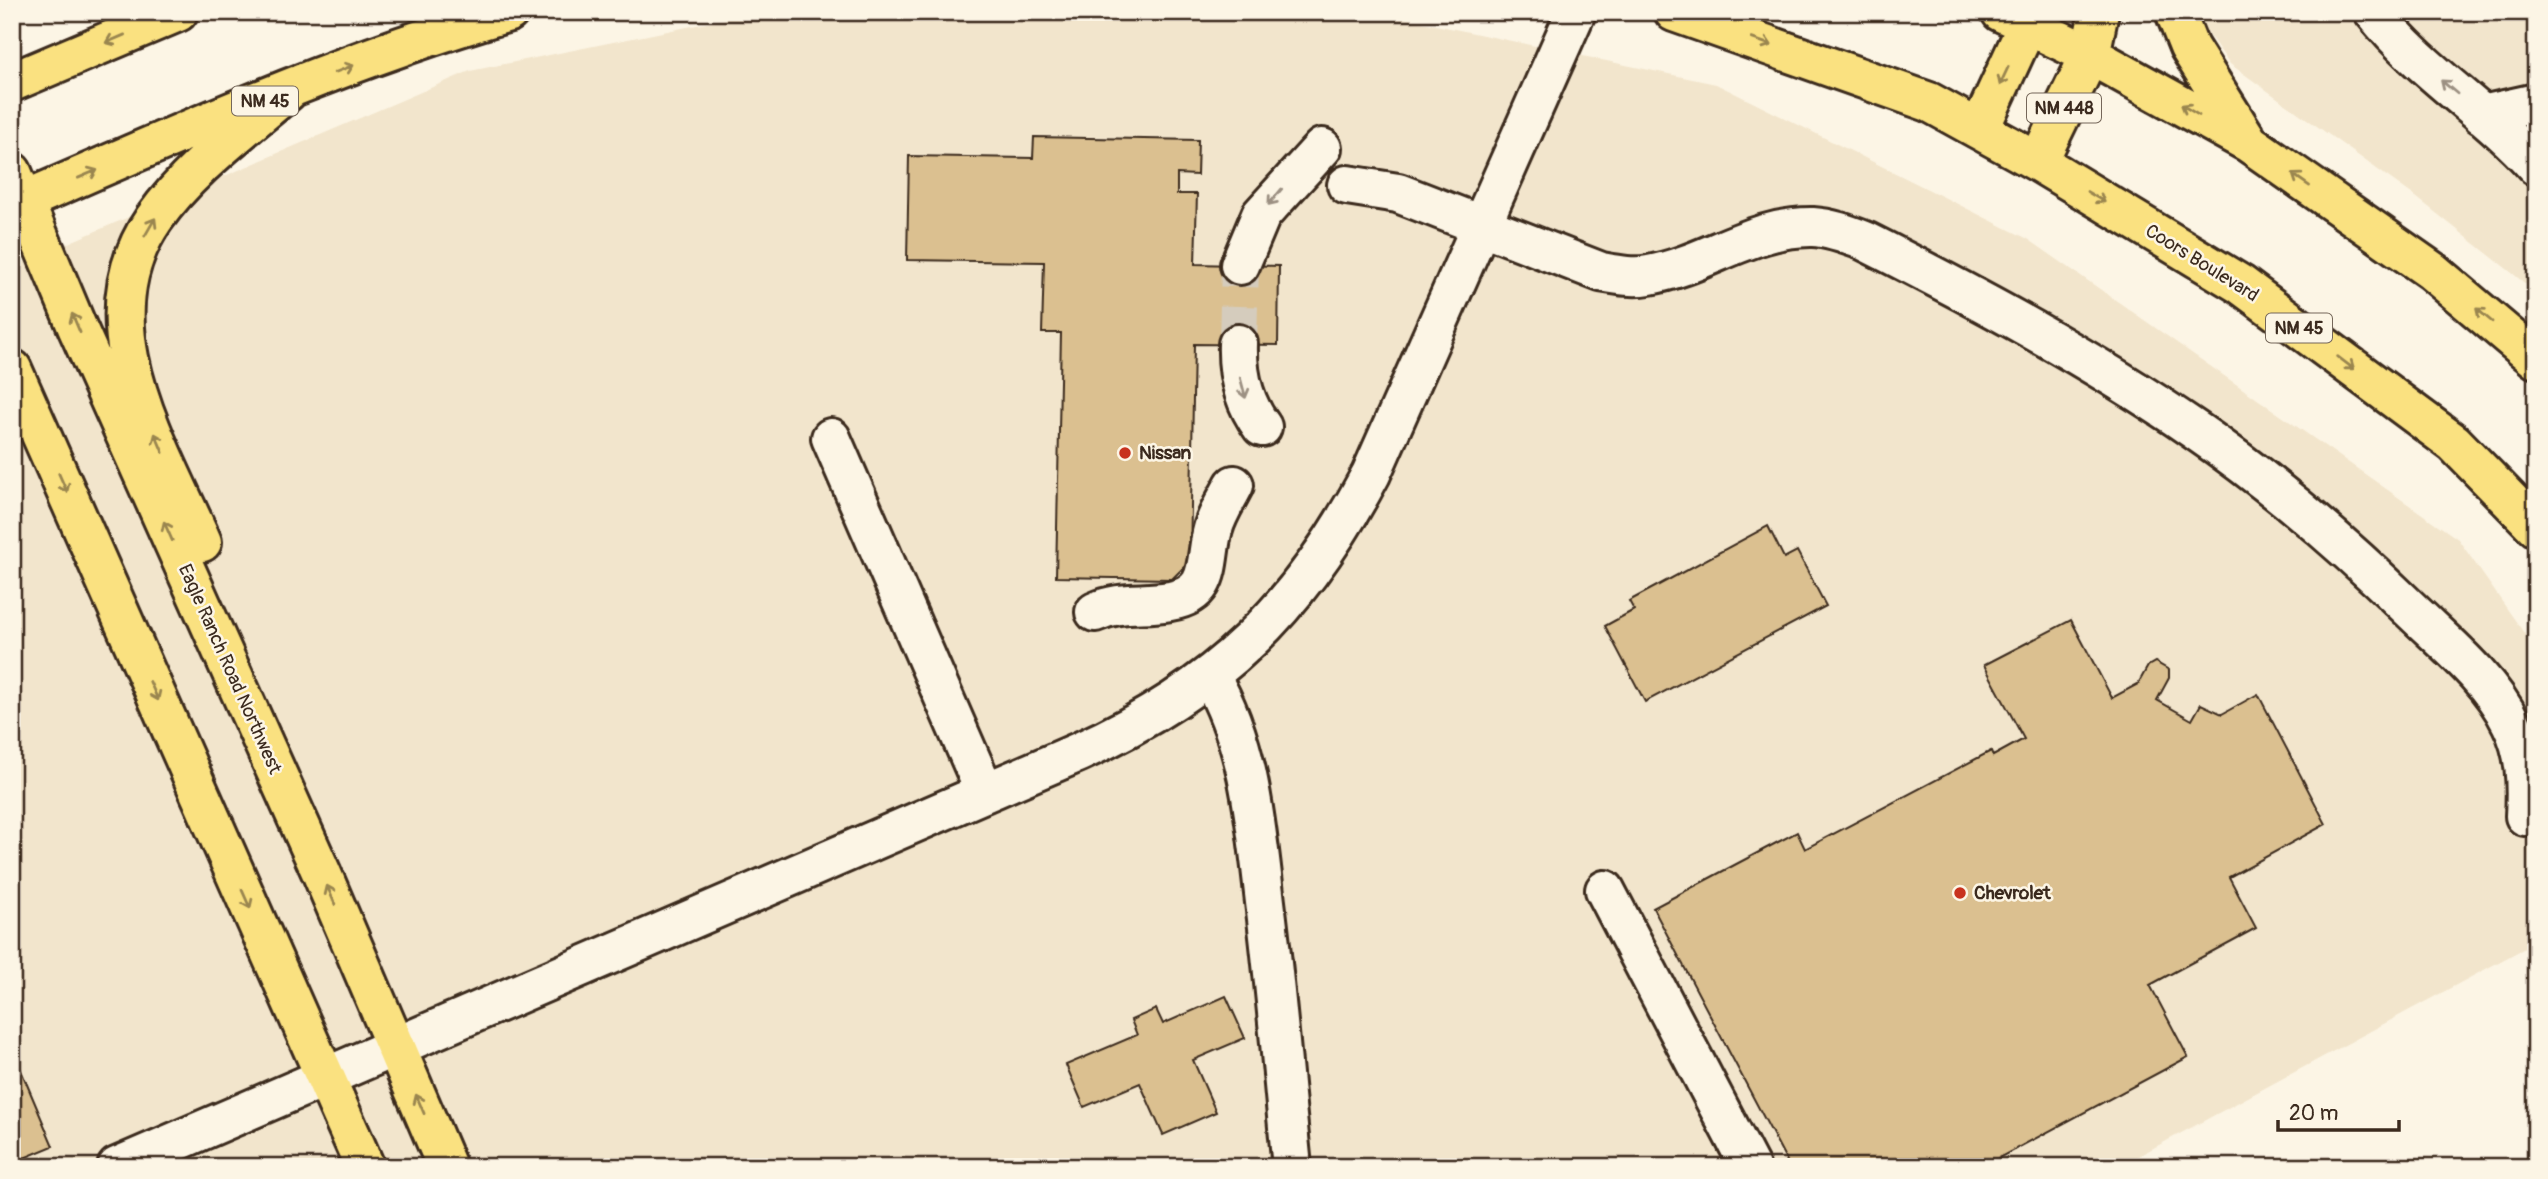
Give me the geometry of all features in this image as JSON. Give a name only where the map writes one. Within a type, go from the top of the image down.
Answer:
[{"type":"main road","points":[[12,82],[178,12]]},
{"type":"main road","name":"NM 45","points":[[17,193],[395,49],[509,12]]},
{"type":"main road","name":"NM 45","points":[[1674,12],[1894,89],[1980,128]]},
{"type":"main road","name":"NM 448","points":[[2038,162],[2090,55],[2099,12]]},
{"type":"main road","points":[[2175,12],[2189,47],[2249,143]]},
{"type":"main road","points":[[2020,16],[2249,143],[2432,271],[2536,359]]},
{"type":"main road","name":"NM 448","points":[[1980,128],[2020,16]]},
{"type":"main road","points":[[288,91],[197,171],[153,220],[130,270],[123,311],[129,366],[244,643],[279,745],[290,806]]},
{"type":"main road","name":"Coors Boulevard","points":[[1980,128],[2240,284],[2454,443],[2536,527]]},
{"type":"main road","name":"Eagle Ranch Road Northwest","points":[[17,193],[290,806],[447,1167]]},
{"type":"main road","points":[[12,369],[24,409],[365,1167]]},
{"type":"lane","points":[[117,1167],[1122,732],[1171,704],[1210,676],[1272,620],[1298,590],[1349,516],[1371,474],[1576,12]]},
{"type":"lane","points":[[2374,12],[2440,79],[2512,139],[2536,166]]},
{"type":"lane","points":[[2482,114],[2536,103]]},
{"type":"lane","points":[[1240,265],[1261,215],[1322,148]]},
{"type":"lane","points":[[1347,185],[1398,193],[1482,223],[1601,272],[1626,276],[1650,275],[1765,233],[1816,227],[1865,241],[2019,321],[2165,410],[2230,456],[2341,546],[2439,636],[2497,698],[2512,724],[2522,754],[2527,785],[2525,816]]},
{"type":"lane","points":[[1238,344],[1244,395],[1252,414],[1262,427]]},
{"type":"lane","points":[[831,438],[985,792]]},
{"type":"lane","points":[[1095,612],[1112,604],[1177,600],[1194,592],[1208,568],[1213,527],[1234,485]]},
{"type":"lane","points":[[1210,676],[1225,702],[1236,733],[1252,804],[1268,924],[1292,1167]]},
{"type":"lane","points":[[1605,890],[1750,1167]]},
{"type":"shaded area","points":[[761,12],[1374,12],[1716,84],[2028,239],[2458,539],[2536,650],[2536,942],[2118,1167],[12,1167],[12,267],[470,71]]},
{"type":"shaded area","points":[[2192,12],[2536,12],[2536,292],[2416,197],[2230,64]]},
{"type":"building","name":"Nissan","points":[[1034,137],[1198,140],[1197,175],[1177,174],[1177,194],[1197,194],[1195,264],[1279,266],[1278,345],[1194,344],[1190,561],[1172,579],[1056,577],[1061,333],[1042,333],[1044,262],[907,260],[909,156],[1033,158]]},
{"type":"building","points":[[1768,526],[1784,558],[1797,551],[1826,606],[1645,702],[1605,626],[1634,610],[1629,601]]},
{"type":"building","name":"Chevrolet","points":[[2071,620],[2112,698],[2138,684],[2148,666],[2155,662],[2169,670],[2169,678],[2157,700],[2192,720],[2201,704],[2222,714],[2258,694],[2326,824],[2229,877],[2256,928],[2150,985],[2188,1057],[1982,1167],[1790,1167],[1653,908],[1797,832],[1805,849],[1991,751],[1993,756],[2024,739],[1984,665]]},
{"type":"building","points":[[1226,996],[1245,1038],[1193,1060],[1216,1112],[1163,1135],[1140,1083],[1084,1107],[1066,1065],[1137,1035],[1131,1020],[1156,1009],[1163,1024]]},
{"type":"building","points":[[12,1049],[53,1146],[12,1163]]},
{"type":"tunnel","points":[[1238,344],[1240,265]]},
{"type":"place","name":"Nissan","points":[[1125,453]]},
{"type":"place","name":"Chevrolet","points":[[1960,893]]}]
